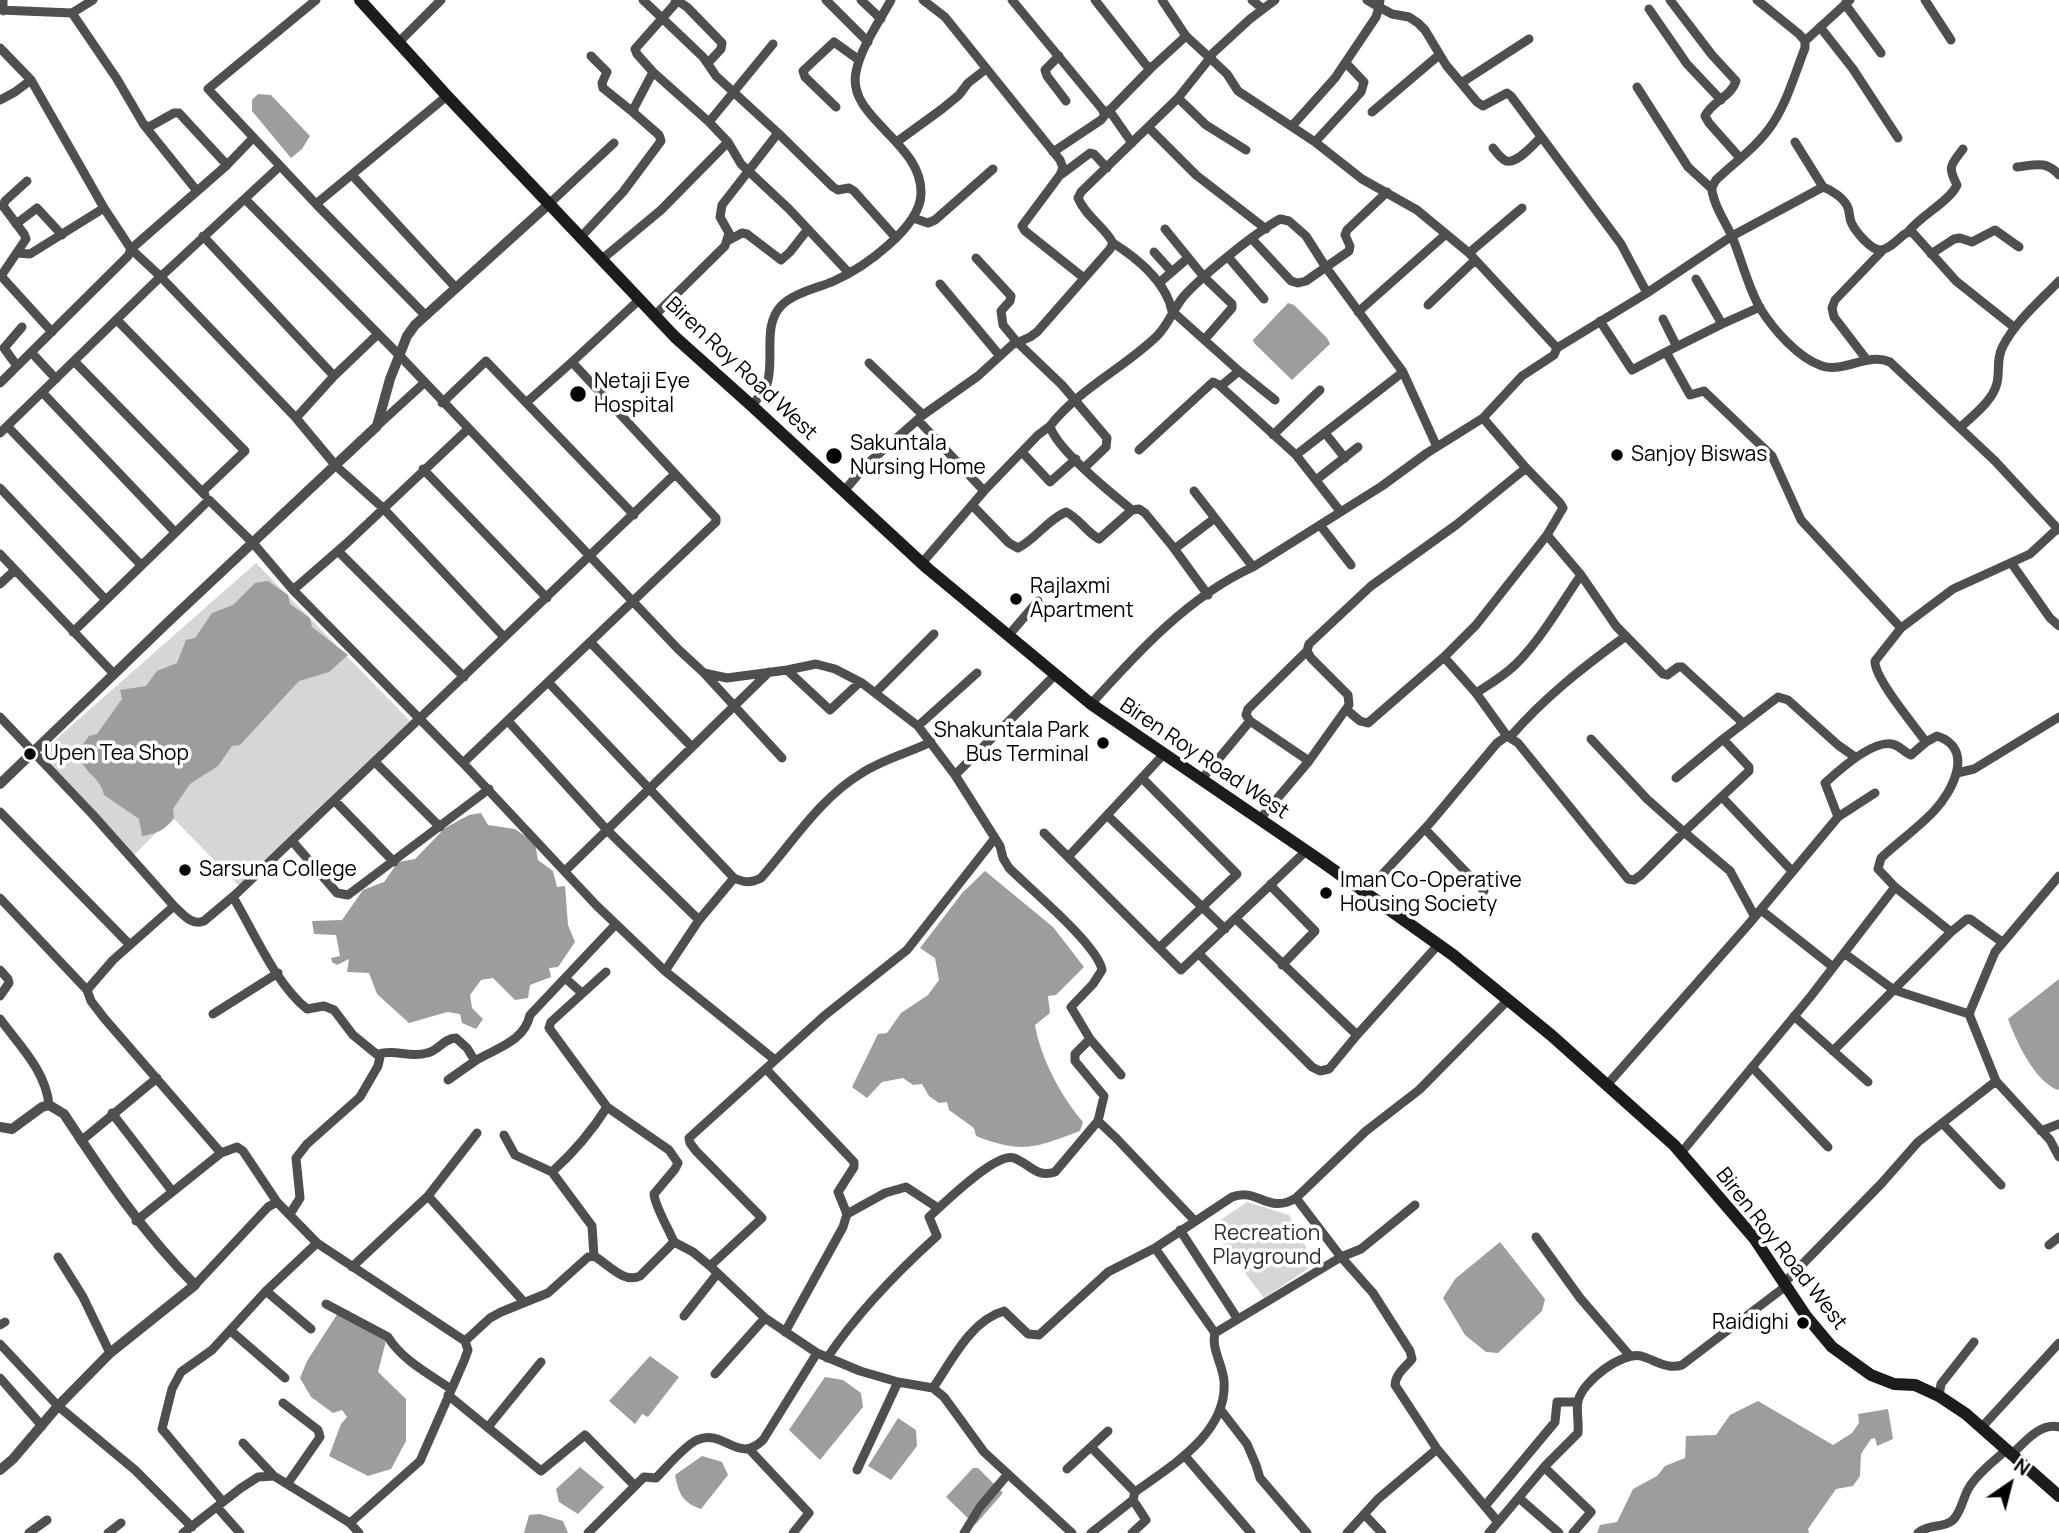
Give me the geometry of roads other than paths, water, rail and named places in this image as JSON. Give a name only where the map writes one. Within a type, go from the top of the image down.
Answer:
[{"type":"main road","name":"Biren Roy Road West","points":[[360,0],[654,316],[706,367],[752,406],[922,564],[1091,704],[1306,851],[1438,945],[1508,1000],[1681,1153],[1754,1238],[1807,1316],[1832,1347],[1871,1375],[1894,1384],[1915,1385],[1939,1396],[1966,1414],[2059,1496]]},
{"type":"street","points":[[2,7],[72,13],[93,0]]},
{"type":"street","points":[[316,0],[208,89],[316,205],[425,314]]},
{"type":"street","points":[[398,43],[441,0]]},
{"type":"street","points":[[643,0],[708,63],[716,76],[833,187],[854,191],[896,238]]},
{"type":"street","points":[[708,63],[721,49],[722,43],[676,0],[635,49],[653,72],[709,122],[728,142],[748,171],[849,273]]},
{"type":"street","points":[[826,0],[868,42]]},
{"type":"street","points":[[861,0],[881,19]]},
{"type":"street","points":[[752,406],[766,386],[774,319],[781,306],[849,273],[896,238],[913,218],[921,194],[919,176],[912,159],[872,116],[860,100],[855,85],[859,60],[891,0]]},
{"type":"street","points":[[923,0],[945,17],[1060,160],[1063,168],[1060,175],[1022,226],[1084,278]]},
{"type":"street","points":[[1012,0],[1132,143]]},
{"type":"street","points":[[1095,0],[1146,65],[1152,68]]},
{"type":"street","points":[[1162,0],[1186,36],[1227,74],[1238,91],[1292,125],[1349,169],[1417,209],[1472,257],[1558,348]]},
{"type":"street","points":[[1252,0],[1263,9]]},
{"type":"street","points":[[922,564],[1021,452],[1076,400],[1156,338],[1170,320],[1172,311],[1169,298],[1159,283],[1125,250],[1113,243],[1094,223],[1078,198],[1178,97],[1210,58],[1250,19],[1275,0]]},
{"type":"street","points":[[1367,0],[1379,4],[1392,14],[1409,17],[1418,23],[1439,55],[1483,106],[1507,93],[1620,244],[1647,293]]},
{"type":"street","points":[[1670,0],[1712,55],[1736,81],[1734,89],[1708,110],[1705,116],[1740,158]]},
{"type":"street","points":[[1757,0],[1805,41]]},
{"type":"street","points":[[1924,0],[1951,40]]},
{"type":"street","points":[[1711,188],[1773,124],[1784,104],[1805,48],[1805,41],[1848,2],[1881,53]]},
{"type":"street","points":[[1292,125],[1346,63],[1376,17],[1379,4]]},
{"type":"street","points":[[1649,9],[1687,64],[1721,100]]},
{"type":"street","points":[[72,13],[117,79],[144,125],[197,191]]},
{"type":"street","points":[[1820,27],[1853,69],[1898,138]]},
{"type":"street","points":[[1053,152],[1101,120],[1186,36]]},
{"type":"street","points":[[1461,83],[1528,39]]},
{"type":"street","points":[[836,107],[803,71],[834,42],[859,60]]},
{"type":"street","points":[[709,122],[773,44]]},
{"type":"street","points":[[0,48],[31,80],[104,208],[131,249],[160,276],[296,418],[337,466],[383,508],[504,637]]},
{"type":"street","points":[[1372,112],[1439,55]]},
{"type":"street","points":[[580,238],[623,192],[661,141],[659,135],[603,88],[602,83],[607,72],[591,56]]},
{"type":"street","points":[[1059,56],[1045,70],[1066,101]]},
{"type":"street","points":[[1315,142],[1361,92],[1364,82],[1346,63]]},
{"type":"street","points":[[898,141],[942,109],[986,69]]},
{"type":"street","points":[[634,113],[634,108],[653,72]]},
{"type":"street","points":[[0,100],[31,80]]},
{"type":"street","points":[[1637,87],[1688,167],[1711,188],[1760,307],[1797,351],[1823,366],[1834,367],[1882,358],[1890,362],[1994,461],[2058,530],[2030,554],[1953,589],[1901,628],[1875,661],[1875,667],[1883,682],[1926,742]]},
{"type":"street","points":[[316,205],[447,96]]},
{"type":"street","points":[[1178,97],[1206,125],[1246,150]]},
{"type":"street","points":[[144,125],[149,127],[174,113],[179,113],[227,165]]},
{"type":"street","points":[[1148,127],[1186,167],[1266,229]]},
{"type":"street","points":[[729,240],[720,210],[778,133]]},
{"type":"street","points":[[1493,148],[1510,162],[1541,137]]},
{"type":"street","points":[[0,383],[128,256],[131,249],[227,165],[253,138]]},
{"type":"street","points":[[601,260],[661,210],[728,142]]},
{"type":"street","points":[[1795,142],[1823,187]]},
{"type":"street","points":[[377,426],[390,379],[407,336],[425,314],[614,143]]},
{"type":"street","points":[[1867,360],[1834,317],[1832,308],[1835,300],[1884,250],[1954,191],[1957,185],[1950,172],[1950,165],[1963,149]]},
{"type":"street","points":[[1060,175],[1090,153],[1107,167]]},
{"type":"street","points":[[2017,167],[2043,163],[2052,167],[2059,175]]},
{"type":"street","points":[[141,565],[4,429],[160,276],[280,166]]},
{"type":"street","points":[[913,218],[928,222],[934,220],[993,169]]},
{"type":"street","points":[[352,175],[456,288]]},
{"type":"street","points":[[27,181],[5,201],[4,206],[26,239],[1,276],[52,332]]},
{"type":"street","points":[[1091,704],[1132,660],[1183,613],[1230,578],[1253,567],[1382,486],[1483,418],[1522,376],[1554,355],[1558,348],[1732,236],[1823,187],[1831,189],[1849,208],[1851,224],[1871,246],[1884,250]]},
{"type":"street","points":[[1252,239],[1291,281],[1306,281],[1349,251],[1350,246],[1345,235],[1347,230],[1387,192]]},
{"type":"street","points":[[245,199],[400,356],[782,758]]},
{"type":"street","points":[[16,224],[37,208],[62,236]]},
{"type":"street","points":[[17,253],[30,254],[104,208]]},
{"type":"street","points":[[1428,305],[1522,208]]},
{"type":"street","points":[[1172,311],[1204,277],[1252,239],[1280,219],[1289,221],[1306,236],[1403,372],[1437,447]]},
{"type":"street","points":[[654,316],[729,240],[742,233],[747,234],[781,260],[808,229]]},
{"type":"street","points":[[1165,229],[1204,277],[1233,304],[1205,339]]},
{"type":"street","points":[[1931,254],[1954,239],[1972,242],[1995,230],[2019,247]]},
{"type":"street","points":[[1908,232],[1913,233],[1956,281],[2015,328]]},
{"type":"street","points":[[1358,312],[1446,234]]},
{"type":"street","points":[[203,236],[334,376]]},
{"type":"street","points":[[845,491],[866,465],[921,417],[978,376],[1017,342],[1037,332],[1113,243]]},
{"type":"street","points":[[1154,252],[1172,272]]},
{"type":"street","points":[[976,258],[1011,296],[1010,302],[1001,311],[1000,318],[1017,342],[1076,400],[1107,438],[1108,443],[1084,468]]},
{"type":"street","points":[[1159,283],[1188,258]]},
{"type":"street","points":[[1229,258],[1264,299]]},
{"type":"street","points":[[1696,279],[1722,324]]},
{"type":"street","points":[[1960,428],[1994,391],[1998,380],[1999,354],[2015,328],[2059,281]]},
{"type":"street","points":[[940,284],[1000,356]]},
{"type":"street","points":[[527,402],[639,300]]},
{"type":"street","points":[[1600,321],[1632,370],[1676,345],[1760,307]]},
{"type":"street","points":[[1172,311],[1275,400]]},
{"type":"street","points":[[1663,319],[1676,345]]},
{"type":"street","points":[[73,632],[175,532],[245,451],[117,320]]},
{"type":"street","points":[[17,366],[4,348],[22,327]]},
{"type":"street","points":[[296,418],[334,376],[378,334]]},
{"type":"street","points":[[30,352],[55,379]]},
{"type":"street","points":[[1666,352],[1690,395],[1704,391],[1772,456],[1801,520],[1901,628]]},
{"type":"street","points":[[74,361],[253,543],[293,590],[489,789],[523,829],[615,925],[664,971],[775,1060]]},
{"type":"street","points":[[442,403],[486,361],[634,515]]},
{"type":"street","points":[[463,763],[716,522],[716,518],[572,362]]},
{"type":"street","points":[[869,363],[921,417],[984,491]]},
{"type":"street","points":[[1222,386],[1239,371]]},
{"type":"street","points":[[1296,455],[1403,372]]},
{"type":"street","points":[[1139,450],[1213,382],[1222,386],[1296,455],[1340,511]]},
{"type":"street","points":[[0,784],[424,383]]},
{"type":"street","points":[[1273,435],[1320,390]]},
{"type":"street","points":[[42,392],[175,532]]},
{"type":"street","points":[[1347,710],[1360,721],[1368,723],[1444,657],[1476,625],[1548,535],[1563,508],[1483,418]]},
{"type":"street","points":[[1050,426],[1052,432],[1084,468],[1132,510]]},
{"type":"street","points":[[293,590],[468,429]]},
{"type":"street","points":[[1325,432],[1345,458]]},
{"type":"street","points":[[1316,480],[1358,447]]},
{"type":"street","points":[[1021,452],[1050,482],[1076,459]]},
{"type":"street","points":[[1309,761],[1250,721],[1246,715],[1248,709],[1307,651],[1313,638],[1371,586],[1456,525],[1526,468]]},
{"type":"street","points":[[423,470],[547,598]]},
{"type":"street","points":[[0,717],[94,816],[174,906],[192,922],[204,921],[293,842],[675,474]]},
{"type":"street","points":[[0,488],[106,600]]},
{"type":"street","points":[[1194,491],[1253,567]]},
{"type":"street","points":[[972,505],[1009,543],[1018,548],[1027,544],[1066,512],[1074,516],[1098,539],[1104,537],[1132,510],[1139,509],[1146,513],[1208,595]]},
{"type":"street","points":[[1173,547],[1177,547],[1215,518]]},
{"type":"street","points":[[1320,525],[1351,565]]},
{"type":"street","points":[[1548,535],[1581,575],[1616,626],[1663,674],[1667,676],[1682,667],[1744,723]]},
{"type":"street","points":[[338,551],[464,677]]},
{"type":"street","points":[[0,554],[114,674]]},
{"type":"street","points":[[2012,564],[2050,618],[2059,626]]},
{"type":"street","points":[[0,584],[15,570]]},
{"type":"street","points":[[1476,693],[1516,665],[1548,625],[1581,575]]},
{"type":"street","points":[[1008,636],[1038,601]]},
{"type":"street","points":[[876,692],[934,634]]},
{"type":"street","points":[[1365,893],[1425,829],[1497,744],[1509,737],[1560,685],[1626,636]]},
{"type":"street","points":[[591,643],[692,747]]},
{"type":"street","points":[[1259,820],[1309,761],[1347,710],[1350,700],[1307,651]]},
{"type":"street","points":[[1444,657],[1628,879],[1634,880],[1641,875],[1749,771],[1749,767],[1723,739]]},
{"type":"street","points":[[704,673],[727,678],[816,664],[835,669],[860,682],[918,726],[955,775],[995,838],[1009,868],[1087,943],[1101,963],[1102,970],[1093,984],[1071,1007],[1090,1039],[1121,1075]]},
{"type":"street","points":[[787,670],[830,710],[860,682]]},
{"type":"street","points":[[565,871],[769,672]]},
{"type":"street","points":[[918,726],[977,673]]},
{"type":"street","points":[[955,775],[1055,675]]},
{"type":"street","points":[[549,683],[734,878],[744,883],[761,878],[819,808],[845,784],[864,771],[931,743]]},
{"type":"street","points":[[1676,778],[1723,739],[1782,697],[1855,757]]},
{"type":"street","points":[[1958,774],[1974,769],[2059,717]]},
{"type":"street","points":[[508,721],[607,830],[699,920]]},
{"type":"street","points":[[1201,780],[1250,721]]},
{"type":"street","points":[[1839,817],[1825,783],[1855,757],[1890,743],[1908,754],[1914,754],[1937,736],[1951,745],[1959,758],[1958,774],[1936,810],[1881,858],[1878,869],[1895,887],[1951,932]]},
{"type":"street","points":[[1591,739],[1647,799],[1730,871],[1758,913],[1833,967]]},
{"type":"street","points":[[1068,857],[1163,754]]},
{"type":"street","points":[[375,762],[440,827]]},
{"type":"street","points":[[1142,778],[1237,874],[1159,948]]},
{"type":"street","points":[[293,842],[337,893],[348,895],[489,789]]},
{"type":"street","points":[[1606,1086],[1839,817],[1875,793]]},
{"type":"street","points":[[1722,797],[1793,871]]},
{"type":"street","points":[[335,801],[394,862]]},
{"type":"street","points":[[0,812],[130,945]]},
{"type":"street","points":[[1107,815],[1225,929]]},
{"type":"street","points":[[1425,829],[1484,891]]},
{"type":"street","points":[[1044,833],[1181,970],[1306,851]]},
{"type":"street","points":[[710,1266],[762,1218],[695,1151],[689,1138],[824,1016],[907,950],[995,838]]},
{"type":"street","points":[[2059,876],[1995,952],[1969,1014],[1996,1081],[2049,1140],[2059,1157]]},
{"type":"street","points":[[664,971],[699,920],[734,878]]},
{"type":"street","points":[[1272,883],[1270,886],[1315,931],[1282,965]]},
{"type":"street","points":[[1681,1153],[1794,1016],[1895,887]]},
{"type":"street","points":[[233,897],[298,1002],[307,1009],[324,1006],[334,1010],[353,1035],[378,1054],[380,1061],[360,1097],[296,1157],[300,1198],[290,1214]]},
{"type":"street","points":[[0,898],[87,990],[91,1001],[104,1018],[221,1153]]},
{"type":"street","points":[[87,990],[113,960],[174,906]]},
{"type":"street","points":[[1236,919],[1357,1035]]},
{"type":"street","points":[[1833,1051],[1967,919],[2002,942]]},
{"type":"street","points":[[448,1080],[522,1034],[530,1015],[615,925]]},
{"type":"street","points":[[1199,954],[1312,1067],[1320,1071],[1329,1069],[1438,945]]},
{"type":"street","points":[[1844,953],[1894,990],[1969,1014]]},
{"type":"street","points":[[0,970],[9,983],[0,996]]},
{"type":"street","points":[[606,972],[551,1022],[549,1028],[607,1107],[669,1150],[678,1163],[653,1199],[674,1242],[693,1252],[710,1266],[765,1318],[817,1353],[860,1371],[933,1388],[944,1396],[984,1452],[1072,1533]]},
{"type":"street","points":[[213,1014],[278,973]]},
{"type":"street","points":[[565,978],[582,993]]},
{"type":"street","points":[[933,1388],[967,1338],[988,1318],[1004,1311],[1028,1334],[1039,1335],[1108,1272],[1155,1248],[1194,1220],[1241,1193],[1273,1205],[1286,1204],[1296,1198],[1366,1130],[1419,1090],[1508,1000]]},
{"type":"street","points":[[1794,1016],[1868,1082]]},
{"type":"street","points":[[0,1019],[43,1077],[48,1089],[49,1105]]},
{"type":"street","points":[[378,1054],[391,1051],[405,1055],[430,1053],[451,1038],[456,1038],[467,1048],[475,1061]]},
{"type":"street","points":[[827,1358],[884,1286],[937,1236],[929,1217],[938,1209],[993,1163],[1006,1157],[1014,1158],[1036,1173],[1055,1172],[1098,1121],[1104,1096],[1074,1062],[1074,1058],[1090,1039]]},
{"type":"street","points":[[1752,1068],[1828,1147]]},
{"type":"street","points":[[766,1069],[854,1162],[854,1167],[838,1192],[847,1214],[843,1227],[785,1332]]},
{"type":"street","points":[[81,1141],[157,1078]]},
{"type":"street","points":[[1296,1198],[1341,1257],[1373,1293],[1410,1351],[1412,1359],[1401,1371],[1395,1385],[1437,1449],[1485,1506],[1495,1529],[1544,1467],[1578,1433],[1577,1402],[1585,1387],[1598,1373],[1630,1356],[1639,1356],[1675,1368],[1682,1365],[1785,1284],[1918,1142],[1996,1081]]},
{"type":"street","points":[[2,1131],[12,1129],[42,1107],[49,1105],[64,1114],[136,1221],[194,1285]]},
{"type":"street","points":[[552,1172],[596,1124],[607,1107]]},
{"type":"street","points":[[112,1113],[172,1191]]},
{"type":"street","points":[[1098,1121],[1194,1220]]},
{"type":"street","points":[[1942,1123],[2001,1185]]},
{"type":"street","points":[[2041,1131],[2059,1124]]},
{"type":"street","points":[[352,1267],[428,1196],[477,1133]]},
{"type":"street","points":[[504,1135],[515,1155],[552,1172],[592,1226],[594,1256]]},
{"type":"street","points":[[136,1221],[221,1153],[237,1147],[243,1151],[277,1202],[317,1243],[465,1341],[467,1353],[420,1461],[350,1523]]},
{"type":"street","points":[[847,1214],[885,1193],[906,1187],[938,1209]]},
{"type":"street","points":[[428,1196],[524,1302]]},
{"type":"street","points":[[2,1466],[110,1353],[194,1285],[268,1207],[277,1202]]},
{"type":"street","points":[[1091,1533],[1203,1438],[1220,1409],[1225,1384],[1223,1367],[1213,1339],[1215,1333],[1341,1257],[1361,1249],[1415,1205]]},
{"type":"street","points":[[1181,1230],[1237,1318]]},
{"type":"street","points":[[1536,1237],[1580,1298],[1630,1356]]},
{"type":"street","points":[[2049,1245],[2059,1237]]},
{"type":"street","points":[[594,1256],[625,1278],[633,1279],[674,1242]]},
{"type":"street","points":[[240,1533],[162,1429],[172,1389],[181,1372],[212,1350],[317,1243]]},
{"type":"street","points":[[1155,1248],[1215,1333]]},
{"type":"street","points":[[465,1341],[490,1318],[548,1293],[584,1259],[594,1256]]},
{"type":"street","points":[[58,1257],[88,1306],[110,1353]]},
{"type":"street","points":[[684,1317],[718,1275]]},
{"type":"street","points":[[266,1292],[311,1329]]},
{"type":"street","points":[[326,1304],[388,1337],[394,1347],[541,1471],[585,1435],[635,1486]]},
{"type":"street","points":[[715,1374],[765,1318]]},
{"type":"street","points":[[231,1331],[285,1378]]},
{"type":"street","points":[[1939,1396],[1941,1384],[1974,1342]]},
{"type":"street","points":[[1981,1428],[2059,1343]]},
{"type":"street","points":[[0,1344],[58,1406],[135,1470],[192,1527]]},
{"type":"street","points":[[750,1450],[763,1440],[817,1353]]},
{"type":"street","points":[[488,1427],[541,1362]]},
{"type":"street","points":[[0,1378],[42,1426]]},
{"type":"street","points":[[857,1470],[898,1382]]},
{"type":"street","points":[[1485,1506],[1555,1422],[1557,1402],[1577,1402]]},
{"type":"street","points":[[283,1403],[318,1430],[320,1437],[288,1483]]},
{"type":"street","points":[[1220,1409],[1247,1444],[1259,1478],[1307,1533]]},
{"type":"street","points":[[1918,1533],[1929,1525],[1945,1525],[1951,1522],[1956,1517],[1969,1487],[2040,1429],[2050,1424],[2059,1427]]},
{"type":"street","points":[[1067,1469],[1108,1431]]},
{"type":"street","points":[[587,1533],[644,1477],[656,1478],[694,1441],[705,1438],[719,1439],[738,1448],[750,1450],[807,1509],[808,1516],[793,1533]]},
{"type":"street","points":[[243,1443],[274,1476],[350,1523],[359,1533]]},
{"type":"street","points":[[1091,1447],[1134,1496],[1146,1520],[1132,1533]]},
{"type":"street","points":[[1347,1533],[1378,1499],[1437,1449]]},
{"type":"street","points":[[1185,1456],[1251,1533]]},
{"type":"street","points":[[1544,1467],[1591,1512],[1573,1533]]},
{"type":"street","points":[[964,1533],[980,1507],[1009,1474]]},
{"type":"street","points":[[183,1533],[258,1477],[274,1476]]},
{"type":"street","points":[[1519,1497],[1559,1533]]},
{"type":"street","points":[[1364,1514],[1382,1533]]},
{"type":"street","points":[[29,1533],[47,1520]]},
{"type":"street","points":[[108,1533],[121,1524]]},
{"type":"place","name":"Netaji Eye Hospital","points":[[578,394]]},
{"type":"place","name":"Sanjoy Biswas","points":[[1617,455]]},
{"type":"place","name":"Sakuntala Nursing Home","points":[[834,456]]},
{"type":"place","name":"Rajlaxmi Apartment","points":[[1016,599]]},
{"type":"place","name":"Shakuntala Park Bus Terminal","points":[[1103,743]]},
{"type":"place","name":"Upen Tea Shop","points":[[30,754]]},
{"type":"place","name":"Sarsuna College","points":[[185,870]]},
{"type":"place","name":"Iman Co-Operative Housing Society","points":[[1326,893]]},
{"type":"place","name":"Raidighi","points":[[1803,1323]]},
{"type":"park label","name":"Recreation Playground","points":[[1267,1246]]}]
